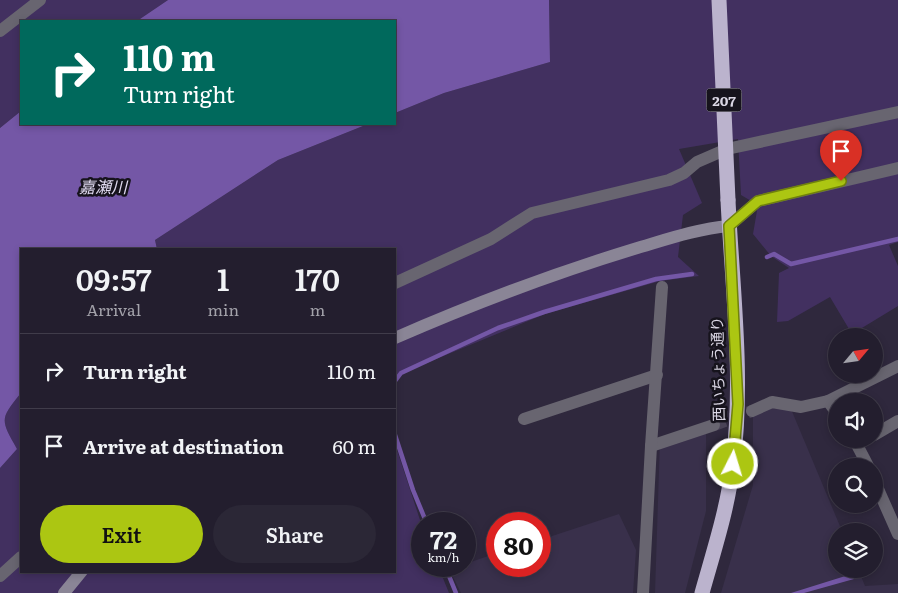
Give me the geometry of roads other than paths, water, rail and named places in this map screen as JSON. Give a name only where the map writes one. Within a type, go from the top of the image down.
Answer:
[{"type":"highway","name":"西いちょう通り","points":[[702,593],[724,515],[733,464],[738,404],[719,0]]},
{"type":"street","points":[[0,31],[40,0]]},
{"type":"street","points":[[396,283],[491,240],[532,213],[670,180],[684,173],[697,162],[727,149],[898,112]]},
{"type":"street","points":[[396,338],[468,306],[577,266],[706,228],[729,226],[758,201],[898,168]]},
{"type":"street","points":[[643,593],[662,288]]},
{"type":"street","points":[[844,393],[898,366]]},
{"type":"street","points":[[524,419],[657,374]]},
{"type":"street","points":[[752,411],[772,402],[801,407],[828,401]]},
{"type":"street","points":[[883,430],[898,421]]},
{"type":"street","points":[[651,446],[714,425]]},
{"type":"street","points":[[883,500],[898,534]]},
{"type":"street","points":[[0,576],[20,558]]},
{"type":"street","points":[[64,593],[80,573]]},
{"type":"water","points":[[168,0],[549,0],[550,62],[444,93],[396,113],[396,20],[138,20]]},
{"type":"water","name":"嘉瀬川","points":[[20,112],[20,125],[366,125],[278,160],[155,240],[157,248],[20,248],[20,394],[9,408],[5,419],[5,425],[17,449],[0,468],[0,128]]},
{"type":"water","points":[[839,578],[854,578],[804,593],[791,593]]},
{"type":"waterway","points":[[767,257],[774,254],[791,264],[898,239]]},
{"type":"waterway","points":[[396,380],[401,373],[498,328],[544,312],[656,279],[692,274]]},
{"type":"waterway","points":[[396,438],[422,512]]},
{"type":"waterway","points":[[449,577],[456,593]]},
{"type":"tunnel","points":[[714,425],[752,411]]}]
